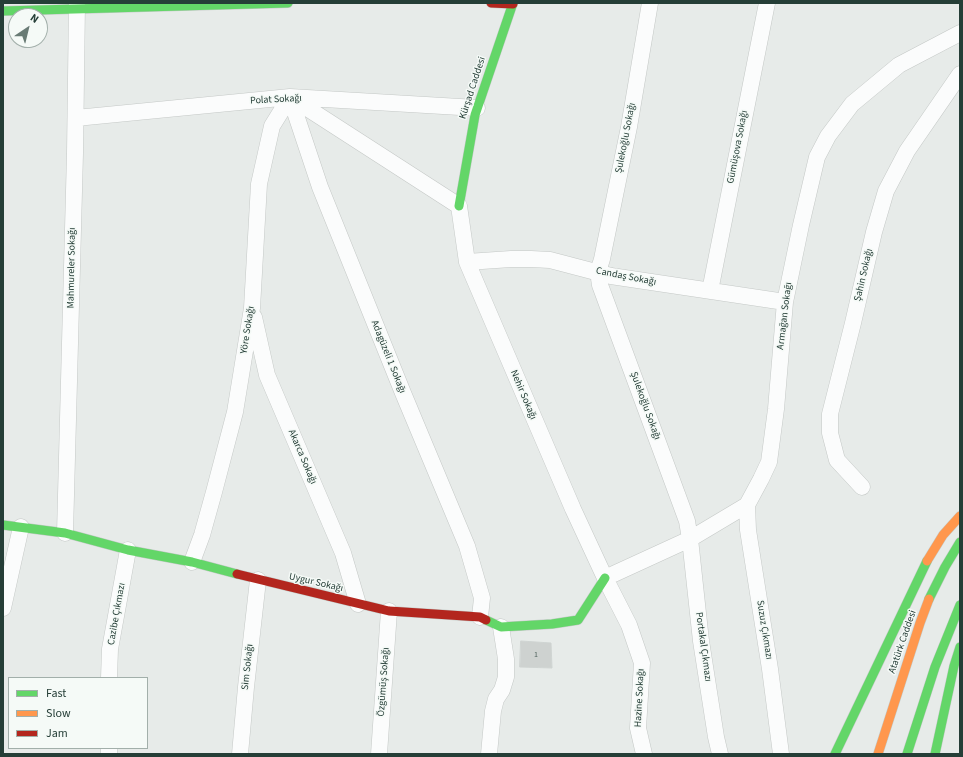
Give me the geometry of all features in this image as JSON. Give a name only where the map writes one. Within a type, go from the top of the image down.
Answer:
[{"type":"street","points":[[3,11],[77,6],[288,3]]},
{"type":"street","points":[[491,3],[513,3]]},
{"type":"street","name":"Kürşad Caddesi","points":[[458,206],[475,115],[513,3]]},
{"type":"street","name":"Şulekoğlu Sokağı","points":[[598,272],[629,127],[650,3]]},
{"type":"street","name":"Gümüşova Sokağı","points":[[710,291],[767,3]]},
{"type":"street","name":"Mahmureler Sokağı","points":[[65,533],[76,118],[77,6]]},
{"type":"street","name":"Armaḡan Sokaḡı","points":[[605,578],[690,539],[747,505],[762,479],[769,462],[776,409],[785,302],[800,225],[817,157],[828,136],[852,104],[899,65],[960,33]]},
{"type":"street","name":"Şahin Sokağı","points":[[862,487],[837,460],[830,433],[830,414],[874,232],[886,191],[907,151],[960,74]]},
{"type":"street","points":[[290,97],[458,206]]},
{"type":"street","name":"Polat Sokağı","points":[[76,118],[290,97],[477,108]]},
{"type":"street","name":"Yöre Sokağı","points":[[192,562],[202,535],[235,412],[252,308],[259,184],[272,126],[290,97]]},
{"type":"street","name":"Adagüzeli 1 Sokaḡı","points":[[290,97],[322,194],[467,546],[482,598],[480,617]]},
{"type":"street","name":"Nehir Sokağı","points":[[458,206],[467,262],[570,502],[605,578]]},
{"type":"street","name":"Candaş Sokağı","points":[[467,262],[511,259],[550,260],[611,276],[785,302]]},
{"type":"street","name":"Şulekoğlu Sokaḡı","points":[[598,272],[600,285],[687,521],[690,539]]},
{"type":"street","name":"Akarca Sokağı","points":[[252,308],[267,375],[343,553],[358,604]]},
{"type":"street","name":"Suzuz Çıkmazı","points":[[747,505],[748,530],[781,754]]},
{"type":"street","points":[[835,754],[925,564],[942,535],[960,516]]},
{"type":"street","name":"Uygur Sokağı","points":[[3,525],[65,533],[128,550],[192,562],[258,580],[389,611],[480,617],[501,627],[552,624],[578,620],[605,578]]},
{"type":"street","points":[[3,608],[21,527]]},
{"type":"street","name":"Portakal Çıkmazı","points":[[690,539],[701,641],[720,754]]},
{"type":"street","name":"Atatürk Caddesi","points":[[878,754],[920,623],[945,567],[960,542]]},
{"type":"street","name":"Cazibe Çıkmazı","points":[[109,677],[110,649],[128,550]]},
{"type":"street","name":"Hazine Sokaḡı","points":[[605,578],[629,625],[642,663],[638,728],[644,754]]},
{"type":"street","name":"Sim Sokağı","points":[[240,754],[258,580]]},
{"type":"street","points":[[907,754],[935,667],[960,605]]},
{"type":"street","name":"Özgümüş Sokağı","points":[[378,754],[389,611]]},
{"type":"street","points":[[489,754],[493,711],[496,699],[502,690],[506,677],[506,659],[501,627]]},
{"type":"street","points":[[935,754],[954,666],[960,647]]},
{"type":"street","points":[[954,709],[960,673]]},
{"type":"building","points":[[521,641],[551,643],[552,668],[520,667]]},
{"type":"traffic: fast","points":[[3,11],[288,3]]},
{"type":"traffic: fast","points":[[459,206],[475,115],[513,3]]},
{"type":"traffic: fast","points":[[3,525],[65,533],[128,550],[192,562],[237,574]]},
{"type":"traffic: fast","points":[[929,599],[945,567],[960,542]]},
{"type":"traffic: fast","points":[[835,754],[927,561]]},
{"type":"traffic: fast","points":[[486,620],[501,627],[552,624],[578,620],[605,578]]},
{"type":"traffic: fast","points":[[907,754],[935,667],[960,605]]},
{"type":"traffic: fast","points":[[935,754],[954,666],[960,647]]},
{"type":"traffic: slow","points":[[927,561],[943,535],[960,516]]},
{"type":"traffic: slow","points":[[878,754],[929,599]]},
{"type":"traffic: jam","points":[[491,3],[513,4]]},
{"type":"traffic: jam","points":[[237,574],[389,611],[480,617],[486,620]]}]
